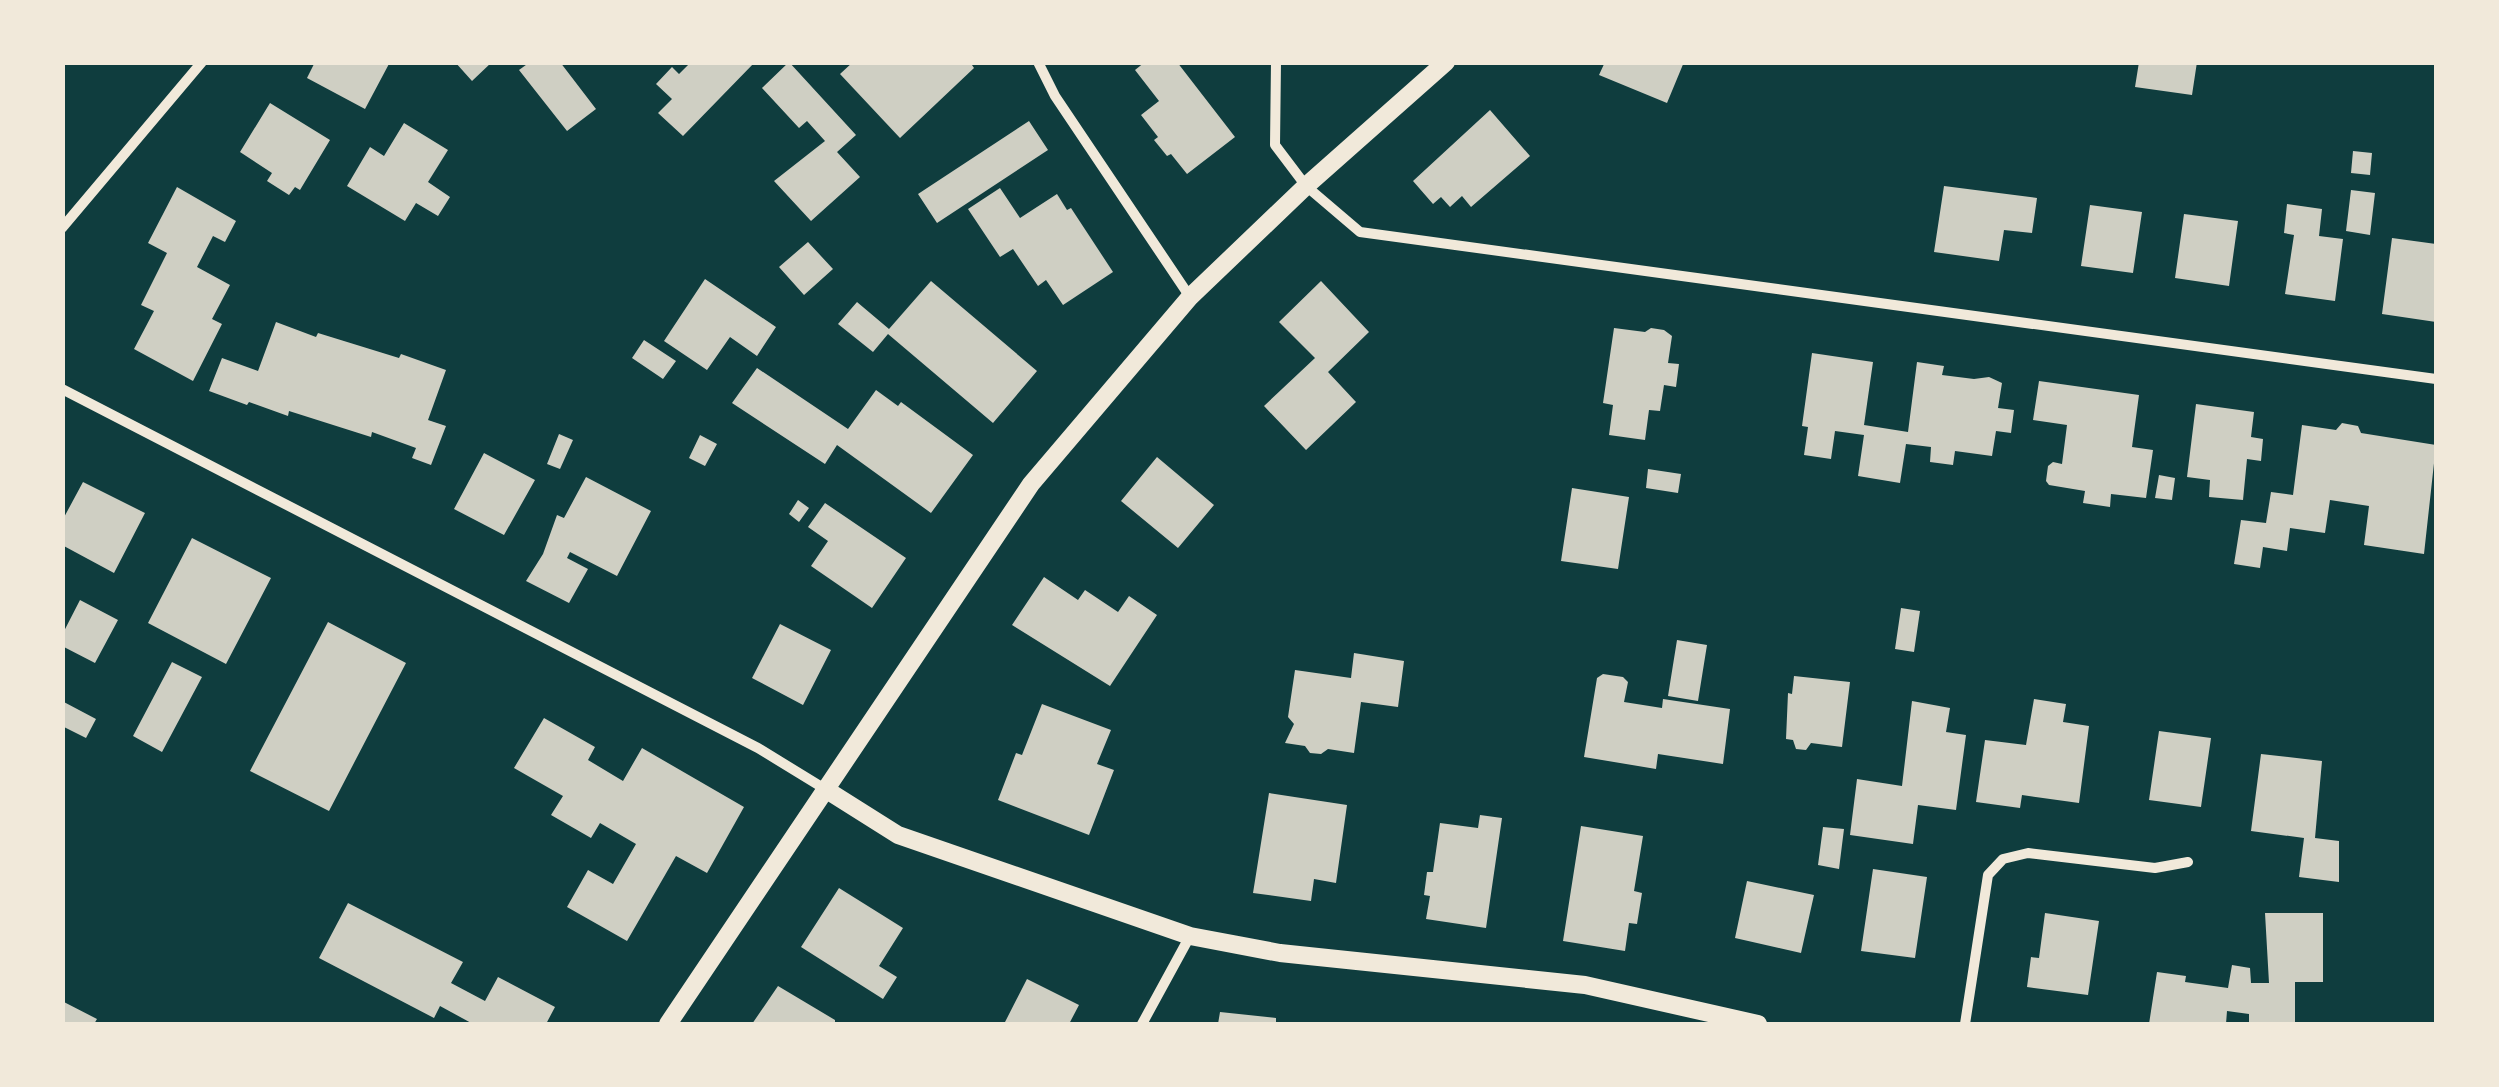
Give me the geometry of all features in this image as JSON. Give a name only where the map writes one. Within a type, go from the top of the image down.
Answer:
[{"type":"street","points":[[62,228],[202,62]]},
{"type":"street","points":[[1038,62],[1055,96],[1190,298]]},
{"type":"street","points":[[1276,62],[1275,145],[1306,186],[1360,232],[2436,378]]},
{"type":"street","points":[[668,1024],[1032,484],[1190,298],[1306,186],[1446,62]]},
{"type":"street","points":[[62,389],[758,748],[898,835],[1190,936],[1280,953],[1585,985],[1758,1024]]},
{"type":"street","points":[[1965,1024],[1988,875],[2003,859],[2028,853],[2155,868],[2188,862]]},
{"type":"street","points":[[1142,1024],[1190,936]]},
{"type":"building","points":[[315,62],[390,62],[365,109],[307,78]]},
{"type":"building","points":[[455,62],[492,62],[472,81]]},
{"type":"building","points":[[530,62],[560,62],[596,109],[567,131],[519,70]]},
{"type":"building","points":[[691,62],[755,62],[683,136],[658,113],[672,99],[656,84],[672,67],[679,74]]},
{"type":"building","points":[[789,62],[856,135],[837,152],[860,177],[811,221],[774,181],[825,141],[807,121],[799,128],[762,88]]},
{"type":"building","points":[[853,62],[970,62],[974,68],[900,138],[840,74]]},
{"type":"building","points":[[1145,62],[1177,62],[1235,137],[1187,174],[1154,140],[1158,137],[1141,115],[1159,101],[1135,70]]},
{"type":"building","points":[[1605,62],[1684,62],[1667,103],[1599,75]]},
{"type":"building","points":[[2139,62],[2197,62],[2192,95],[2135,87]]},
{"type":"building","points":[[270,103],[330,140],[300,190],[295,187],[289,195],[267,181],[272,173],[240,152]]},
{"type":"building","points":[[1490,110],[1530,156],[1471,207],[1462,196],[1450,207],[1441,197],[1433,204],[1413,181]]},
{"type":"building","points":[[1029,121],[1048,150],[937,223],[918,194]]},
{"type":"building","points":[[404,123],[448,150],[428,182],[450,197],[438,216],[416,203],[405,221],[347,186],[370,147],[384,156]]},
{"type":"building","points":[[2353,151],[2372,153],[2370,175],[2351,173]]},
{"type":"building","points":[[1944,186],[2037,198],[2032,233],[2004,230],[1999,261],[1934,252]]},
{"type":"building","points":[[177,187],[236,221],[225,242],[213,236],[197,267],[230,285],[212,319],[222,324],[193,381],[134,349],[154,311],[141,305],[167,253],[148,243]]},
{"type":"building","points":[[1000,188],[1020,218],[1057,194],[1067,210],[1071,208],[1113,272],[1063,305],[1046,280],[1038,286],[1013,249],[1000,257],[968,209]]},
{"type":"building","points":[[2351,190],[2375,193],[2370,235],[2346,231]]},
{"type":"building","points":[[2287,204],[2322,209],[2319,236],[2343,239],[2335,301],[2285,294],[2294,235],[2284,233]]},
{"type":"building","points":[[2090,205],[2142,212],[2133,273],[2081,266]]},
{"type":"building","points":[[2184,214],[2238,221],[2229,286],[2175,278]]},
{"type":"building","points":[[2392,238],[2436,244],[2436,322],[2382,314]]},
{"type":"building","points":[[808,242],[833,269],[804,295],[779,267]]},
{"type":"building","points":[[705,279],[776,327],[757,356],[730,337],[707,370],[664,341]]},
{"type":"building","points":[[931,281],[1037,371],[993,423],[888,334],[873,352],[838,324],[857,302],[889,329]]},
{"type":"building","points":[[1321,281],[1369,332],[1328,372],[1356,402],[1306,450],[1264,406],[1315,358],[1279,322]]},
{"type":"building","points":[[276,322],[316,337],[318,333],[399,358],[401,354],[446,370],[428,420],[446,426],[431,465],[412,458],[416,448],[372,432],[371,437],[289,411],[288,416],[249,402],[247,405],[209,391],[222,358],[258,371]]},
{"type":"building","points":[[1614,328],[1645,332],[1651,328],[1672,336],[1668,363],[1679,364],[1676,387],[1664,385],[1660,411],[1649,410],[1645,440],[1609,435],[1613,405],[1603,403]]},
{"type":"building","points":[[644,340],[676,361],[663,379],[632,358]]},
{"type":"building","points":[[1812,353],[1873,362],[1864,425],[1908,432],[1917,362],[1944,366],[1942,375],[1989,377],[2002,383],[1998,408],[2014,410],[2011,433],[1996,431],[1992,456],[1955,451],[1953,465],[1930,462],[1931,447],[1906,444],[1900,483],[1858,476],[1864,435],[1835,431],[1831,459],[1804,455],[1808,427],[1802,426]]},
{"type":"building","points":[[757,368],[848,429],[876,390],[898,406],[901,402],[973,455],[931,513],[837,445],[825,464],[732,403]]},
{"type":"building","points":[[2039,381],[2139,395],[2132,447],[2153,450],[2146,498],[2111,494],[2110,507],[2083,503],[2085,491],[2049,485],[2048,466],[2053,462],[2062,464],[2067,425],[2033,420]]},
{"type":"building","points":[[2196,404],[2254,412],[2251,437],[2263,439],[2261,461],[2247,459],[2243,500],[2209,497],[2210,480],[2187,477]]},
{"type":"building","points":[[2342,423],[2358,426],[2361,433],[2436,445],[2424,554],[2364,545],[2369,506],[2330,500],[2325,533],[2290,528],[2287,551],[2263,547],[2260,568],[2234,564],[2241,520],[2266,523],[2271,492],[2293,495],[2302,425],[2336,430]]},
{"type":"building","points":[[559,434],[573,440],[560,469],[547,464]]},
{"type":"building","points":[[700,435],[717,444],[705,466],[689,458]]},
{"type":"building","points":[[484,453],[535,480],[504,535],[454,509]]},
{"type":"building","points":[[1157,457],[1214,505],[1178,548],[1121,501]]},
{"type":"building","points":[[1648,469],[1681,474],[1678,493],[1646,488]]},
{"type":"building","points":[[2159,475],[2175,478],[2172,500],[2155,498]]},
{"type":"building","points":[[586,477],[651,511],[617,576],[570,552],[567,558],[588,569],[569,603],[526,581],[543,554],[557,515],[564,518]]},
{"type":"building","points":[[83,482],[145,513],[114,573],[62,545],[62,521]]},
{"type":"building","points":[[1572,488],[1629,497],[1618,569],[1561,561]]},
{"type":"building","points":[[798,500],[809,508],[799,522],[789,514]]},
{"type":"building","points":[[825,503],[906,558],[872,608],[811,566],[828,541],[808,527]]},
{"type":"building","points":[[192,538],[271,578],[226,664],[148,623]]},
{"type":"building","points":[[1044,577],[1078,600],[1085,590],[1118,612],[1129,596],[1157,615],[1110,686],[1012,625]]},
{"type":"building","points":[[80,600],[118,620],[95,663],[62,646],[62,635]]},
{"type":"building","points":[[1901,608],[1920,611],[1914,652],[1895,649]]},
{"type":"building","points":[[328,622],[406,663],[329,811],[250,771]]},
{"type":"building","points":[[780,624],[831,650],[803,705],[752,678]]},
{"type":"building","points":[[1677,640],[1707,645],[1698,701],[1668,696]]},
{"type":"building","points":[[1354,653],[1404,661],[1398,707],[1361,702],[1354,753],[1328,749],[1321,754],[1310,753],[1305,746],[1285,743],[1294,724],[1288,717],[1295,670],[1351,678]]},
{"type":"building","points":[[172,662],[202,677],[162,752],[133,736]]},
{"type":"building","points":[[1603,674],[1623,677],[1628,682],[1624,702],[1662,708],[1663,699],[1730,709],[1723,764],[1658,754],[1656,769],[1584,757],[1597,678]]},
{"type":"building","points":[[1794,676],[1850,682],[1842,747],[1811,743],[1806,750],[1796,749],[1793,740],[1786,739],[1788,693],[1792,694]]},
{"type":"building","points":[[2034,699],[2066,704],[2063,722],[2089,726],[2079,803],[2022,795],[2020,808],[1976,802],[1985,740],[2026,745]]},
{"type":"building","points":[[62,701],[96,719],[86,738],[62,726]]},
{"type":"building","points":[[1912,701],[1950,708],[1946,732],[1966,735],[1956,810],[1918,805],[1913,844],[1850,835],[1857,779],[1902,786]]},
{"type":"building","points":[[1042,704],[1111,730],[1097,764],[1114,770],[1089,835],[998,800],[1016,753],[1022,755]]},
{"type":"building","points":[[544,718],[595,747],[588,760],[623,781],[642,748],[744,807],[707,873],[676,856],[627,941],[567,907],[588,870],[613,884],[636,844],[600,823],[591,838],[551,815],[563,796],[514,768]]},
{"type":"building","points":[[2159,731],[2211,738],[2201,807],[2149,800]]},
{"type":"building","points":[[2261,754],[2322,761],[2315,838],[2339,841],[2339,882],[2299,877],[2304,838],[2251,831]]},
{"type":"building","points":[[1269,793],[1347,805],[1336,883],[1314,879],[1311,901],[1253,893]]},
{"type":"building","points":[[1480,815],[1502,818],[1486,928],[1426,919],[1430,896],[1424,895],[1427,872],[1433,872],[1440,823],[1478,828]]},
{"type":"building","points":[[1581,826],[1643,836],[1634,891],[1642,893],[1637,924],[1629,923],[1625,951],[1563,941]]},
{"type":"building","points":[[1823,827],[1844,829],[1839,869],[1818,865]]},
{"type":"building","points":[[1873,869],[1927,877],[1915,958],[1861,951]]},
{"type":"building","points":[[1747,881],[1814,895],[1801,953],[1735,938]]},
{"type":"building","points":[[839,888],[903,928],[879,966],[897,977],[883,999],[801,947]]},
{"type":"building","points":[[348,903],[463,962],[451,983],[485,1001],[498,977],[555,1007],[546,1024],[473,1024],[440,1006],[434,1018],[319,958]]},
{"type":"building","points":[[2045,913],[2099,921],[2088,995],[2027,987],[2031,957],[2039,958]]},
{"type":"building","points":[[2265,913],[2323,913],[2323,982],[2295,982],[2295,1024],[2249,1024],[2249,1014],[2227,1011],[2226,1024],[2149,1024],[2157,972],[2186,976],[2185,982],[2228,988],[2232,965],[2250,968],[2251,983],[2269,983]]},
{"type":"building","points":[[1027,979],[1079,1005],[1069,1024],[1004,1024]]},
{"type":"building","points":[[778,986],[835,1020],[835,1024],[752,1024]]},
{"type":"building","points":[[62,1001],[97,1019],[94,1024],[62,1024]]},
{"type":"building","points":[[1220,1012],[1276,1018],[1276,1024],[1218,1024]]}]
